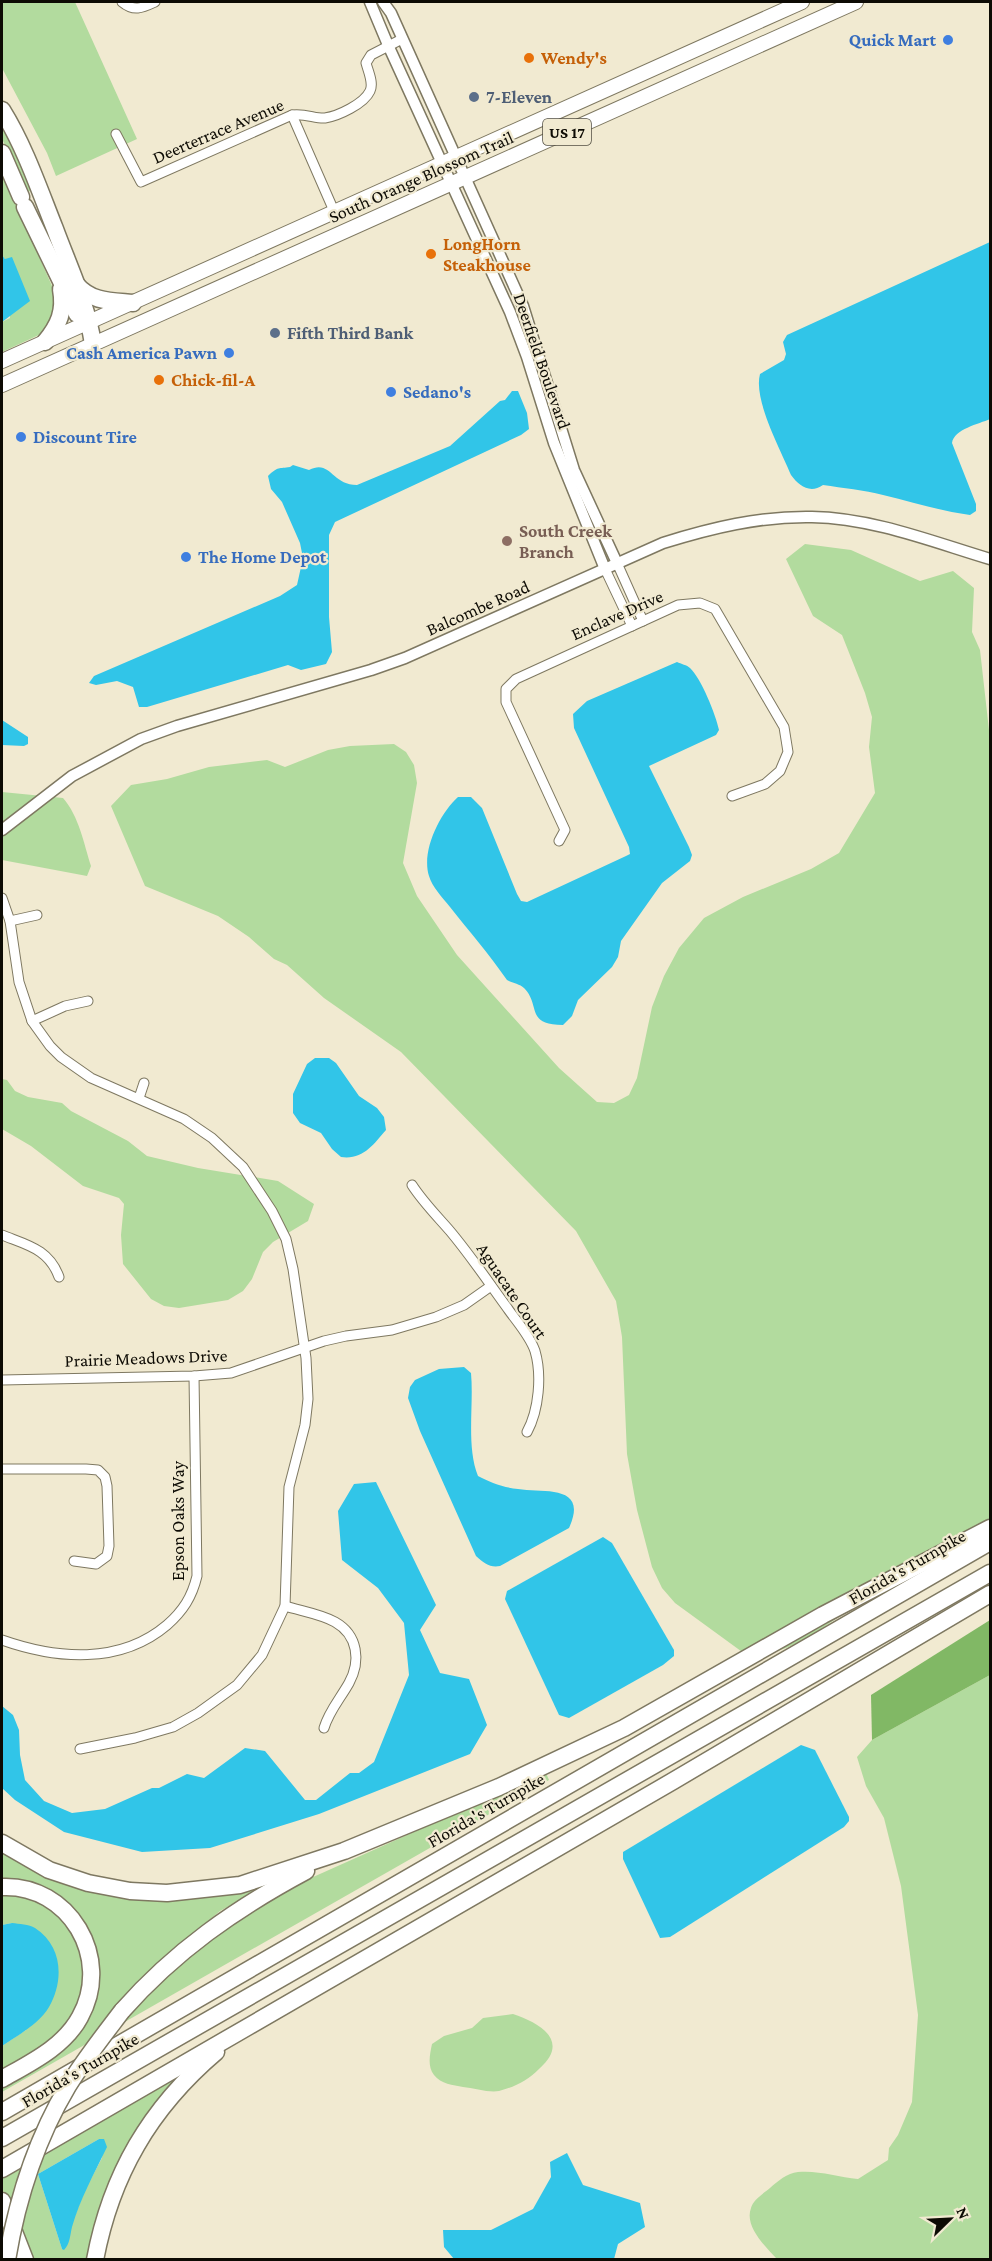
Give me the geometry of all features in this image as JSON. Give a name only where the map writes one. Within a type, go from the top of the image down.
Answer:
[{"type":"highway","points":[[2,110],[32,172],[68,281],[93,344]]},
{"type":"highway","points":[[2,153],[23,202],[68,281],[90,296],[106,301],[133,303]]},
{"type":"highway","points":[[45,342],[61,318],[68,281]]},
{"type":"highway","points":[[2,1843],[49,1870],[88,1883],[130,1891],[167,1893],[240,1885],[344,1851],[499,1787],[624,1728],[823,1615],[990,1528]]},
{"type":"highway","name":"Florida's Turnpike","points":[[2,2112],[990,1542]]},
{"type":"highway","name":"Florida's Turnpike","points":[[2,2138],[990,1573]]},
{"type":"highway","points":[[2,2169],[663,1787],[990,1594]]},
{"type":"highway","points":[[7,2259],[18,2212],[46,2127],[68,2086],[94,2047],[122,2012],[146,1984],[214,1926],[258,1897],[344,1851]]},
{"type":"highway","points":[[2,1887],[33,1891],[53,1900],[64,1909],[81,1931],[89,1951],[92,1971],[87,2002],[74,2027],[51,2049],[2,2079]]},
{"type":"highway","points":[[95,2259],[102,2225],[122,2171],[133,2150],[162,2107],[186,2079],[220,2049],[282,2008]]},
{"type":"highway","points":[[2,2201],[25,2259]]},
{"type":"main road","name":"South Orange Blossom Trail","points":[[2,361],[802,2]]},
{"type":"main road","name":"South Orange Blossom Trail","points":[[2,385],[856,2]]},
{"type":"main road","points":[[728,59],[737,39],[755,22]]},
{"type":"main road","points":[[277,261],[284,244],[297,228]]},
{"type":"street","points":[[122,2],[129,8],[138,9],[155,2]]},
{"type":"street","name":"Deerfield Boulevard","points":[[370,2],[388,45],[523,306],[574,470],[617,563]]},
{"type":"street","name":"Deerfield Boulevard","points":[[383,2],[402,39],[449,160]]},
{"type":"street","name":"Deerterrace Avenue","points":[[116,134],[141,182],[292,115],[304,113],[324,118],[358,105],[370,91],[371,83],[366,63],[371,55],[402,39]]},
{"type":"street","points":[[292,115],[334,211]]},
{"type":"street","name":"Deerfield Boulevard","points":[[459,180],[527,357],[554,443],[605,569]]},
{"type":"street","points":[[510,312],[523,306]]},
{"type":"street","name":"Balcombe Road","points":[[2,830],[72,776],[141,739],[177,726],[405,658],[663,543],[702,530],[764,519],[813,517],[864,524],[990,559]]},
{"type":"street","points":[[617,563],[643,621]]},
{"type":"street","points":[[605,569],[632,626]]},
{"type":"street","name":"Enclave Drive","points":[[559,841],[565,830],[506,702],[506,689],[516,679],[678,605],[700,603],[715,609],[784,727],[788,752],[780,771],[765,784],[732,796]]},
{"type":"street","points":[[2,898],[10,921],[19,982],[32,1021],[50,1046],[61,1057],[91,1078],[184,1119],[203,1132],[249,1175],[272,1211],[286,1239],[293,1269],[304,1347],[308,1399],[305,1425],[289,1487],[285,1606],[262,1655],[237,1685],[198,1713],[173,1727],[135,1738],[80,1749]]},
{"type":"street","points":[[10,921],[37,915]]},
{"type":"street","points":[[32,1021],[65,1006],[88,1001]]},
{"type":"street","points":[[139,1098],[144,1083]]},
{"type":"street","name":"Aguacate Court","points":[[412,1185],[424,1204],[450,1231],[491,1286],[525,1333],[534,1351],[538,1372],[535,1414],[527,1432]]},
{"type":"street","points":[[2,1235],[40,1250],[55,1265],[59,1277]]},
{"type":"street","name":"Prairie Meadows Drive","points":[[2,1380],[194,1376],[231,1373],[304,1347],[346,1336],[392,1330],[436,1317],[464,1305],[491,1286]]},
{"type":"street","name":"Epson Oaks Way","points":[[2,1640],[19,1646],[80,1656],[107,1653],[127,1649],[146,1640],[185,1607],[194,1591],[197,1576],[194,1376]]},
{"type":"street","points":[[2,1468],[92,1469],[98,1470],[105,1477],[109,1546],[107,1556],[96,1564],[74,1561]]},
{"type":"street","points":[[285,1606],[334,1621],[346,1630],[357,1653],[356,1668],[327,1716],[324,1728]]},
{"type":"green space","points":[[2,2],[75,2],[137,139],[56,176],[47,153],[2,68]]},
{"type":"green space","points":[[2,116],[35,189],[28,192],[2,139]]},
{"type":"green space","points":[[2,173],[56,295],[59,307],[41,334],[2,352],[2,322],[10,318],[5,259],[2,255]]},
{"type":"green space","points":[[805,544],[851,550],[920,581],[953,571],[974,588],[972,632],[980,650],[990,739],[990,1525],[908,1566],[809,1637],[787,1648],[766,1654],[745,1654],[675,1603],[662,1588],[652,1567],[637,1510],[627,1454],[622,1337],[616,1301],[576,1231],[401,1052],[324,998],[287,965],[274,959],[249,937],[218,916],[145,886],[111,806],[131,785],[167,779],[209,767],[267,760],[285,767],[328,750],[350,746],[394,744],[406,752],[414,765],[417,783],[403,863],[417,896],[457,955],[559,1068],[597,1102],[614,1103],[629,1095],[637,1078],[652,1007],[664,976],[679,948],[704,918],[743,897],[811,869],[839,853],[875,793],[869,747],[872,717],[865,693],[842,635],[813,616],[786,559]]},
{"type":"green space","points":[[2,792],[63,798],[77,822],[91,866],[87,876],[2,860]]},
{"type":"green space","points":[[2,1079],[7,1080],[15,1091],[28,1097],[62,1103],[71,1111],[128,1141],[147,1156],[198,1168],[278,1181],[314,1204],[308,1221],[273,1242],[263,1252],[252,1279],[243,1291],[228,1300],[179,1308],[164,1306],[151,1299],[123,1264],[121,1235],[124,1204],[119,1198],[83,1186],[31,1146],[2,1129]]},
{"type":"green space","points":[[990,1620],[990,1675],[872,1740],[871,1695]]},
{"type":"green space","points":[[990,1675],[990,2259],[777,2259],[753,2229],[750,2215],[756,2199],[779,2180],[794,2173],[813,2172],[858,2179],[888,2160],[889,2148],[898,2135],[912,2102],[918,2015],[901,1886],[884,1818],[866,1786],[857,1757],[872,1740]]},
{"type":"green space","points":[[546,1773],[549,1780],[2,2092],[2,2084],[85,2016],[84,1925],[2,1881],[2,1850],[90,1889],[266,1885],[220,1911],[153,1968],[156,1985],[194,1951],[269,1900],[302,1882]]},
{"type":"green space","points":[[2,1893],[36,1898],[66,1920],[85,1956],[80,2004],[58,2036],[2,2073],[2,2046],[26,2030],[12,1923],[2,1925]]},
{"type":"green space","points":[[513,2014],[542,2028],[552,2042],[552,2050],[548,2059],[530,2077],[505,2089],[486,2091],[451,2085],[434,2075],[430,2064],[432,2044],[444,2036],[472,2028],[483,2018]]},
{"type":"green space","points":[[197,2059],[169,2092],[89,2259],[32,2259],[2,2188],[2,2174]],"holes":[[[99,2139],[104,2139],[102,2158],[85,2190],[62,2249],[38,2174]]]},
{"type":"water","points":[[990,242],[990,419],[957,434],[952,443],[976,504],[976,511],[970,515],[861,490],[823,485],[809,489],[801,485],[791,475],[760,397],[760,374],[784,360],[786,354],[783,342],[787,335]]},
{"type":"water","points":[[2,255],[5,259],[12,257],[30,301],[2,322]]},
{"type":"water","points":[[512,391],[518,391],[527,413],[529,429],[521,435],[335,522],[329,535],[329,617],[332,652],[326,664],[301,670],[288,665],[147,707],[139,707],[133,687],[117,681],[96,685],[89,683],[94,676],[280,596],[297,585],[303,558],[300,543],[282,502],[271,489],[268,476],[274,471],[293,465],[309,470],[316,467],[322,468],[348,484],[357,485],[450,446],[500,401],[505,400]]},
{"type":"water","points":[[677,662],[689,667],[699,680],[719,730],[716,735],[649,766],[689,847],[692,855],[690,861],[662,883],[621,941],[618,957],[612,967],[578,1000],[572,1016],[563,1025],[543,1022],[538,1018],[529,994],[520,985],[507,980],[433,884],[427,866],[434,833],[451,804],[458,797],[471,797],[482,808],[517,894],[521,901],[527,902],[630,854],[629,847],[574,728],[573,714],[587,701]]},
{"type":"water","points":[[2,720],[28,737],[28,744],[24,746],[2,745]]},
{"type":"water","points":[[315,1058],[329,1058],[336,1063],[359,1096],[377,1108],[384,1117],[386,1130],[372,1146],[361,1154],[341,1157],[321,1133],[300,1123],[293,1113],[293,1094],[307,1064]]},
{"type":"water","points":[[464,1367],[471,1373],[471,1439],[478,1476],[508,1487],[551,1491],[569,1497],[573,1504],[574,1514],[569,1528],[500,1566],[487,1564],[476,1556],[420,1431],[408,1398],[410,1387],[415,1380],[439,1369]]},
{"type":"water","points":[[376,1482],[436,1605],[420,1630],[440,1673],[469,1679],[487,1725],[470,1754],[319,1814],[210,1848],[142,1852],[64,1832],[15,1800],[2,1788],[2,1706],[13,1715],[19,1730],[20,1755],[25,1780],[44,1801],[72,1813],[105,1809],[152,1788],[159,1788],[187,1774],[204,1778],[245,1748],[265,1751],[305,1800],[316,1800],[350,1773],[359,1773],[374,1762],[409,1675],[404,1623],[378,1588],[342,1560],[338,1511],[354,1484]]},
{"type":"water","points":[[603,1537],[612,1543],[674,1650],[674,1656],[663,1665],[569,1718],[559,1715],[505,1599],[507,1591]]},
{"type":"water","points":[[801,1745],[815,1750],[849,1821],[844,1827],[670,1937],[660,1938],[623,1859],[623,1852]]},
{"type":"water","points":[[12,1923],[33,1927],[44,1935],[56,1954],[59,1975],[54,1997],[45,2013],[2,2046],[2,1925]]},
{"type":"water","points":[[99,2139],[104,2139],[107,2147],[83,2197],[69,2242],[64,2250],[38,2174]]},
{"type":"water","points":[[567,2153],[583,2185],[640,2203],[645,2227],[618,2244],[614,2259],[454,2259],[444,2247],[443,2230],[491,2230],[533,2209],[551,2177],[550,2162]]},
{"type":"place","name":"Quick Mart","points":[[948,40]]},
{"type":"place","name":"Wendy's","points":[[529,58]]},
{"type":"place","name":"7-Eleven","points":[[474,97]]},
{"type":"place","name":"LongHorn Steakhouse","points":[[431,254]]},
{"type":"place","name":"Fifth Third Bank","points":[[275,333]]},
{"type":"place","name":"Cash America Pawn","points":[[229,353]]},
{"type":"place","name":"Chick-fil-A","points":[[159,380]]},
{"type":"place","name":"Sedano's","points":[[391,392]]},
{"type":"place","name":"Discount Tire","points":[[21,437]]},
{"type":"place","name":"South Creek Branch","points":[[507,541]]},
{"type":"place","name":"The Home Depot","points":[[186,557]]}]
